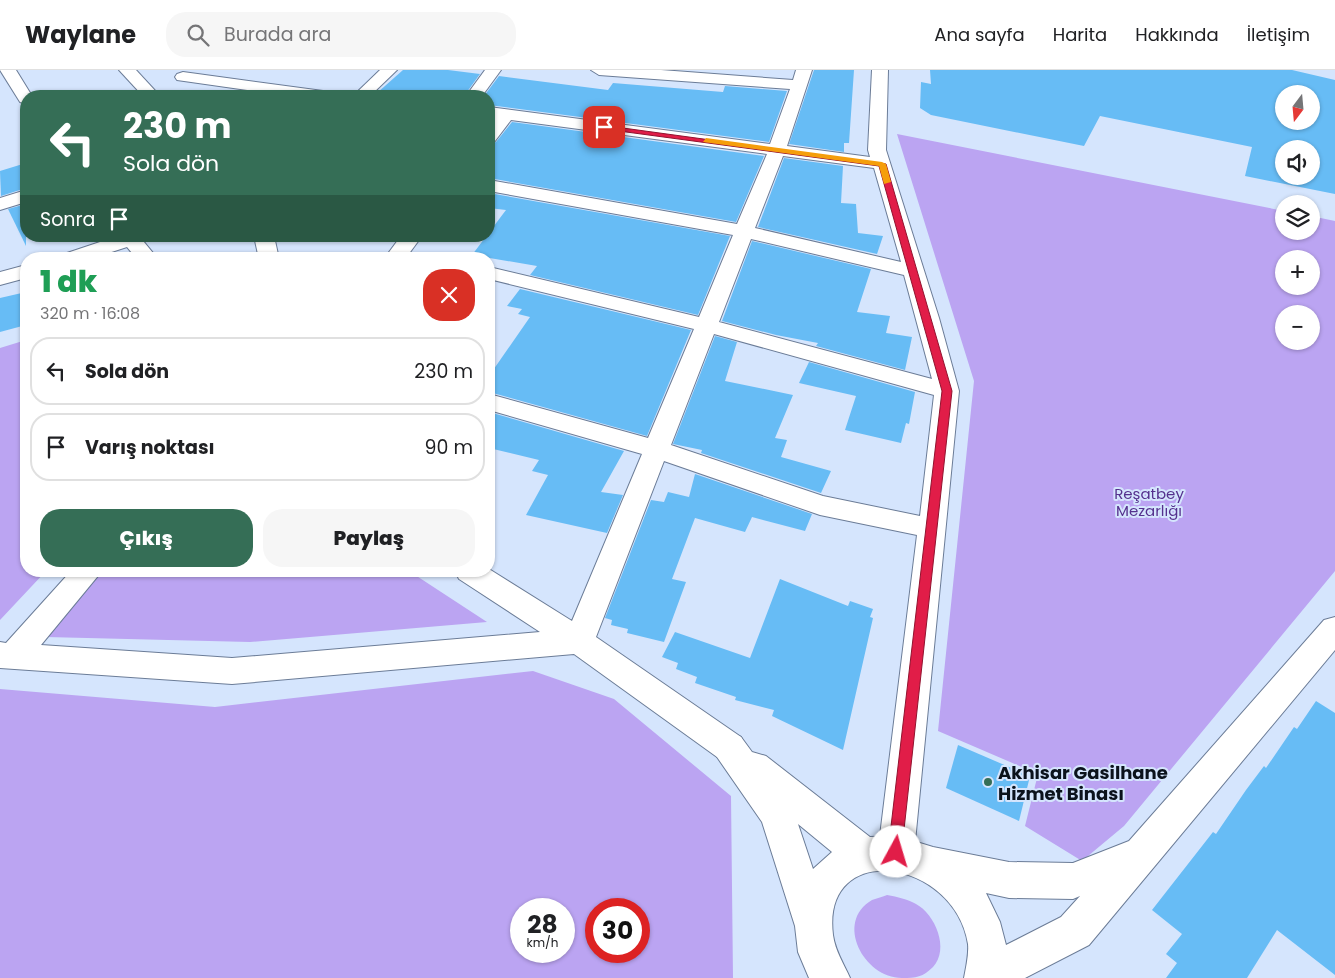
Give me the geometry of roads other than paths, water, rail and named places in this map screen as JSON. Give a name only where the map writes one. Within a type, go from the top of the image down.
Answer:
[{"type":"street","points":[[8,70],[20,90]]},
{"type":"street","points":[[127,70],[146,90]]},
{"type":"street","points":[[367,90],[389,70]]},
{"type":"street","points":[[478,90],[493,70]]},
{"type":"street","points":[[578,641],[777,150],[801,78],[601,70]]},
{"type":"street","points":[[880,70],[877,150],[914,271],[947,391],[896,856]]},
{"type":"street","points":[[192,90],[186,72],[276,90]]},
{"type":"street","points":[[282,90],[294,77]]},
{"type":"street","points":[[495,113],[882,164]]},
{"type":"street","points":[[495,130],[507,114]]},
{"type":"street","points":[[495,186],[744,231],[914,271]]},
{"type":"street","points":[[0,204],[20,198]]},
{"type":"street","points":[[88,252],[117,242]]},
{"type":"street","points":[[133,242],[142,252]]},
{"type":"street","points":[[400,252],[407,242]]},
{"type":"street","points":[[0,279],[20,273]]},
{"type":"street","points":[[495,274],[706,325],[947,391]]},
{"type":"street","points":[[495,404],[656,449],[820,505],[931,528]]},
{"type":"street","points":[[7,655],[82,577]]},
{"type":"street","points":[[478,577],[578,641],[729,747],[896,856],[956,882],[977,911],[987,945],[984,978]]},
{"type":"street","points":[[984,978],[1075,931],[1335,629]]},
{"type":"street","points":[[7,655],[232,671],[578,641]]},
{"type":"street","points":[[729,747],[777,814],[818,959]]},
{"type":"street","points":[[818,959],[819,892],[837,868],[896,856],[1009,880],[1073,881],[1141,853]]},
{"type":"place","name":"Akhisar Gasilhane Hizmet Binası","points":[[988,782]]},
{"type":"park label","name":"Reşatbey Mezarlığı","points":[[1149,502]]}]
